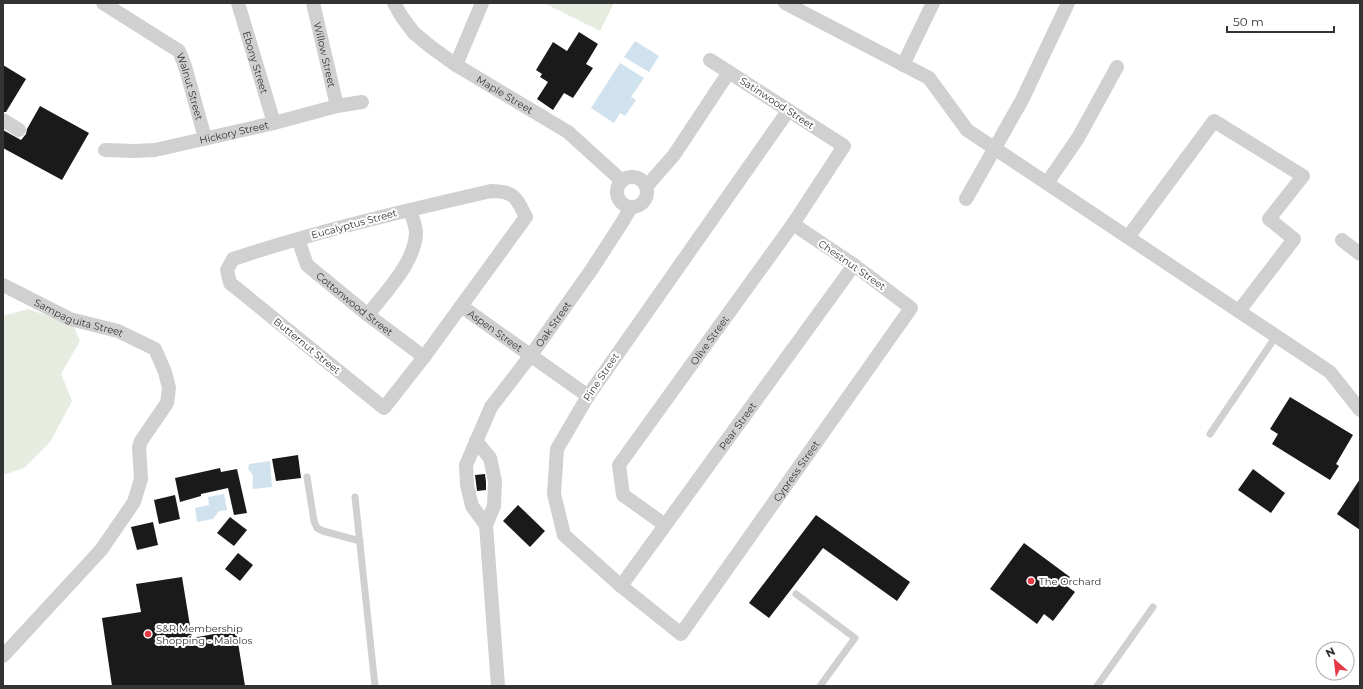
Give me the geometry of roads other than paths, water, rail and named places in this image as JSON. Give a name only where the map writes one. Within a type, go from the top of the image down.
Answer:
[{"type":"street","name":"Walnut Street","points":[[103,3],[179,51],[185,66],[205,138]]},
{"type":"street","name":"Ebony Street","points":[[238,3],[274,123]]},
{"type":"street","name":"Willow Street","points":[[313,3],[337,106]]},
{"type":"street","name":"Maple Street","points":[[394,3],[414,33],[431,47],[456,66],[568,132],[622,181]]},
{"type":"street","points":[[456,66],[482,3]]},
{"type":"street","points":[[785,3],[929,78],[967,130],[1330,372],[1360,410]]},
{"type":"street","points":[[903,65],[933,3]]},
{"type":"street","points":[[966,198],[1022,100],[1068,3]]},
{"type":"street","name":"Satinwood Street","points":[[710,60],[844,146]]},
{"type":"street","points":[[1047,183],[1078,138],[1117,67]]},
{"type":"street","points":[[646,187],[674,155],[729,72]]},
{"type":"street","name":"Hickory Street","points":[[105,150],[155,150],[274,123],[337,106],[362,102]]},
{"type":"street","name":"Pine Street","points":[[681,634],[621,586],[564,535],[554,494],[557,449],[588,396],[788,111]]},
{"type":"street","points":[[3,120],[19,130]]},
{"type":"street","points":[[1128,237],[1214,121],[1303,176],[1269,219],[1294,239],[1239,311]]},
{"type":"street","name":"Olive Street","points":[[665,525],[623,495],[619,465],[793,224],[844,146]]},
{"type":"street","points":[[631,177],[635,178],[640,180],[646,187],[647,192],[644,201],[636,207],[630,207],[620,202],[617,191],[622,181],[631,177]]},
{"type":"street","name":"Eucalyptus Street","points":[[230,284],[227,270],[233,259],[298,239],[410,210],[490,192],[504,191],[517,199],[526,217],[461,306]]},
{"type":"street","name":"Oak Street","points":[[486,525],[472,506],[467,485],[466,465],[491,407],[531,355],[592,269],[623,221],[630,207]]},
{"type":"street","points":[[368,315],[407,264],[413,249],[416,232],[410,210]]},
{"type":"street","name":"Chestnut Street","points":[[793,224],[854,265],[911,308]]},
{"type":"street","name":"Cottonwood Street","points":[[298,239],[307,265],[368,315],[424,357]]},
{"type":"street","points":[[1342,240],[1360,254]]},
{"type":"street","name":"Pear Street","points":[[621,586],[854,265]]},
{"type":"street","name":"Butternut Street","points":[[230,284],[384,408],[424,357]]},
{"type":"street","name":"Sampaguita Street","points":[[3,285],[70,319],[118,331],[155,349],[170,388],[167,404],[141,441],[139,447],[141,479],[134,502],[101,550],[3,656]]},
{"type":"street","points":[[424,357],[461,306]]},
{"type":"street","name":"Aspen Street","points":[[461,306],[588,396]]},
{"type":"street","name":"Cypress Street","points":[[681,634],[911,308]]},
{"type":"street","points":[[476,441],[490,458],[495,481],[494,506],[486,525],[498,686]]},
{"type":"lane","points":[[1210,434],[1276,336]]},
{"type":"lane","points":[[307,477],[314,521],[317,528],[360,541]]},
{"type":"lane","points":[[355,497],[375,686]]},
{"type":"lane","points":[[796,594],[855,638],[820,686]]},
{"type":"lane","points":[[1097,686],[1153,607]]},
{"type":"water","points":[[635,41],[659,56],[649,72],[624,57]]},
{"type":"water","points":[[620,63],[644,78],[631,97],[636,100],[625,116],[620,113],[614,123],[591,108]]},
{"type":"water","points":[[270,461],[272,487],[253,489],[253,477],[248,469],[249,464]]},
{"type":"water","points":[[224,494],[227,510],[219,511],[213,519],[197,522],[195,508],[209,505],[208,497]]},
{"type":"place","name":"The Orchard","points":[[1031,581]]},
{"type":"place","name":"S&R Membership Shopping - Malolos","points":[[148,634]]}]
